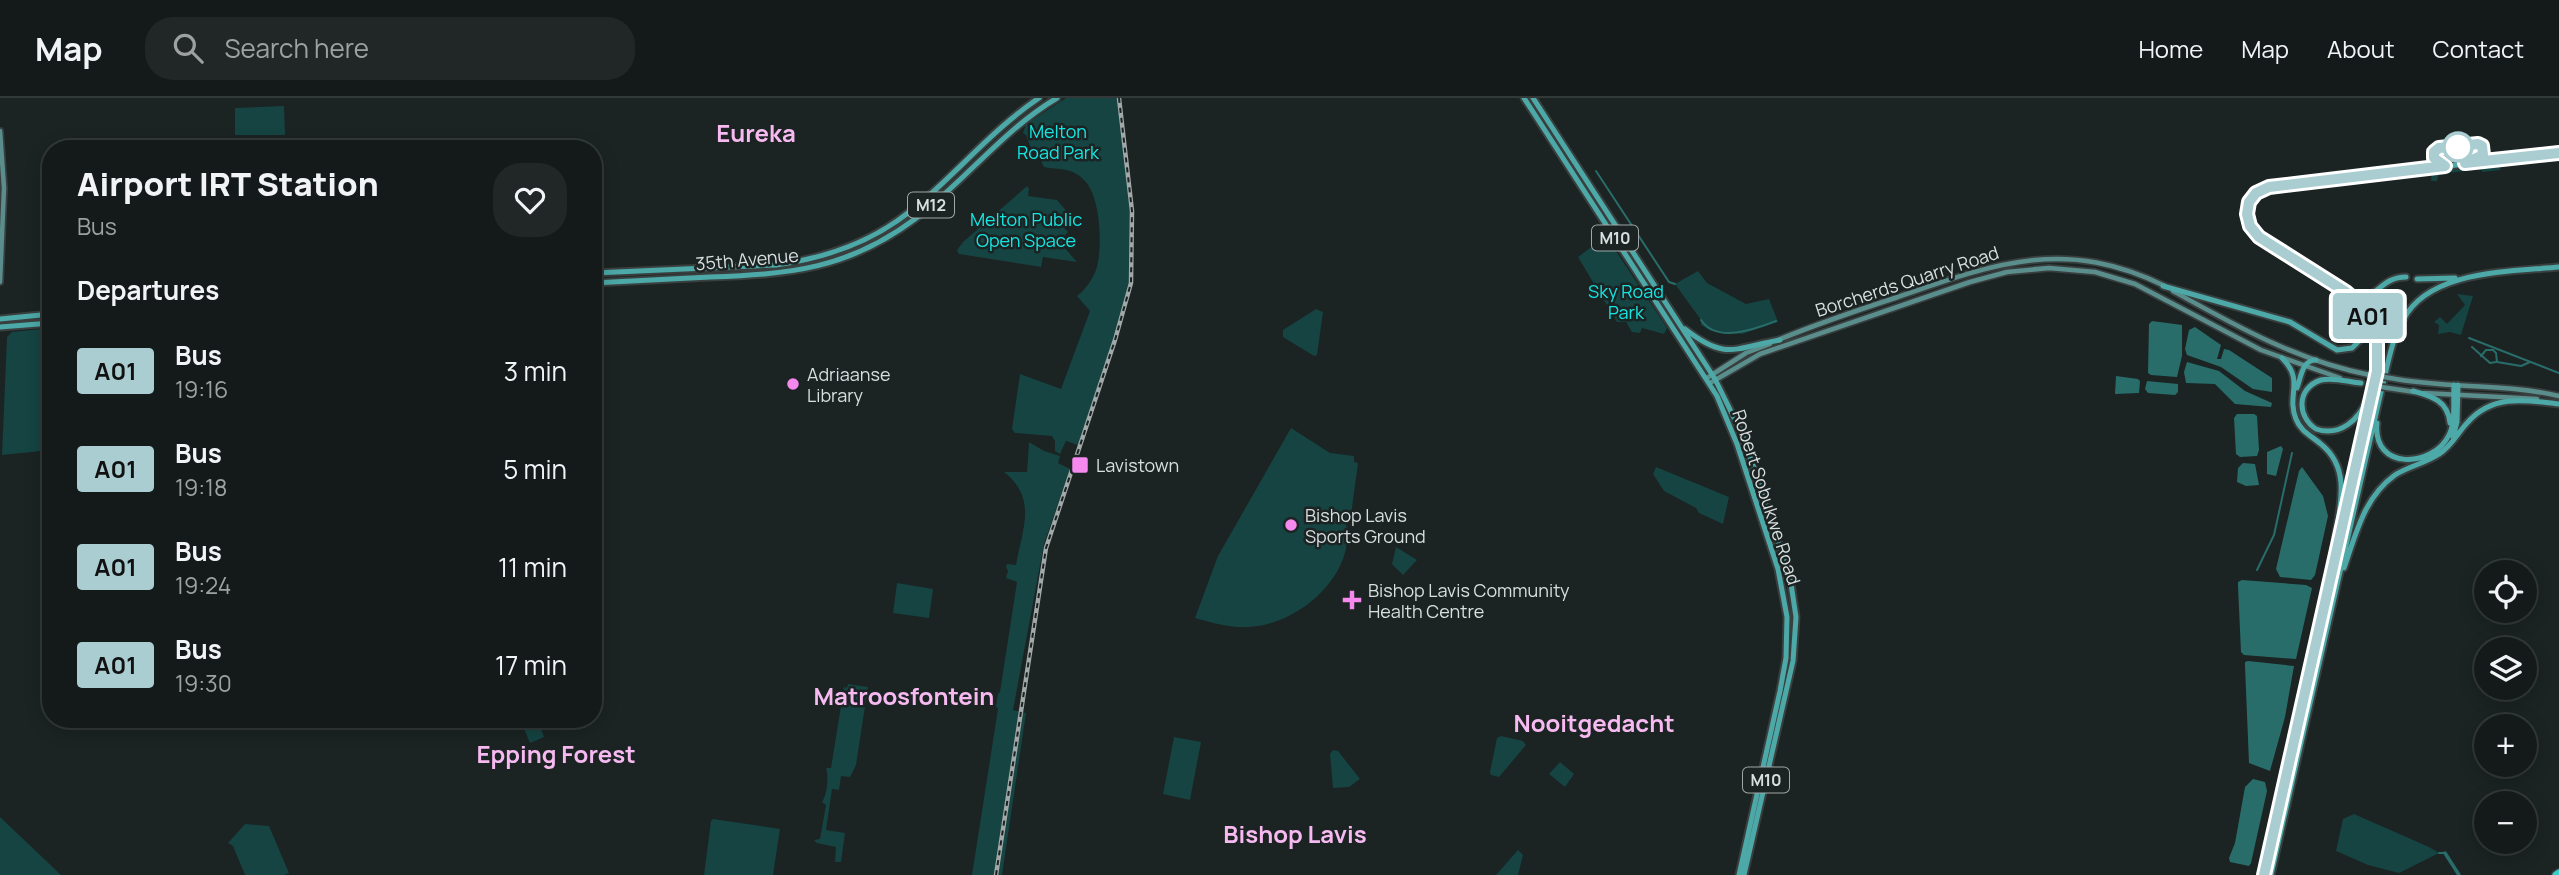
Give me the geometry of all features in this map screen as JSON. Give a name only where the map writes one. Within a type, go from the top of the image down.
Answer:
[{"type":"main road","name":"35th Avenue","points":[[602,273],[776,265],[800,262],[855,245],[882,231],[909,212],[1006,123],[1039,98]]},
{"type":"main road","name":"35th Avenue","points":[[602,283],[779,274],[848,257],[880,242],[918,217],[1025,120],[1056,98]]},
{"type":"main road","name":"Robert Sobukwe Road","points":[[1524,98],[1711,378],[1730,423],[1782,580],[1787,641],[1781,684],[1739,875]]},
{"type":"main road","name":"Robert Sobukwe Road","points":[[1533,98],[1682,327],[1737,421],[1786,563],[1796,617],[1790,674],[1745,875]]},
{"type":"main road","points":[[0,131],[4,188],[0,282]]},
{"type":"main road","points":[[2367,386],[2325,379],[2314,383],[2302,401],[2302,412],[2306,421],[2324,432],[2343,428],[2361,413],[2367,386],[2377,371],[2377,339],[2370,318],[2354,298],[2259,237],[2251,228],[2247,210],[2256,193],[2269,187],[2559,153]]},
{"type":"main road","name":"Borcherds Quarry Road","points":[[1711,378],[1746,354],[1968,272],[2017,261],[2049,259],[2092,262],[2128,271],[2163,286],[2248,333],[2316,360],[2370,375],[2456,385],[2513,387],[2559,396]]},
{"type":"main road","points":[[2417,279],[2465,278],[2559,267]]},
{"type":"main road","name":"Borcherds Quarry Road","points":[[1711,378],[1760,354],[1974,280],[2040,268],[2086,271],[2135,284],[2245,342],[2304,367],[2367,386],[2508,396],[2559,403]]},
{"type":"main road","points":[[2354,298],[2368,298],[2388,280],[2406,277]]},
{"type":"main road","points":[[2271,875],[2381,392],[2398,330],[2408,310],[2425,294],[2443,284],[2465,278]]},
{"type":"main road","points":[[2163,286],[2289,322],[2337,350],[2352,348],[2362,338],[2365,326],[2361,305]]},
{"type":"main road","points":[[0,319],[42,315]]},
{"type":"main road","points":[[0,327],[42,324]]},
{"type":"main road","points":[[1682,327],[1704,344],[1727,350],[1780,340]]},
{"type":"main road","points":[[2282,358],[2294,375],[2294,412],[2298,425],[2328,451],[2341,478],[2342,490],[2330,580]]},
{"type":"main road","points":[[2294,394],[2304,367],[2309,361],[2316,360]]},
{"type":"main road","points":[[2445,449],[2456,429],[2456,385]]},
{"type":"main road","points":[[2264,875],[2330,580],[2367,386]]},
{"type":"main road","points":[[2413,391],[2435,398],[2448,413],[2448,434],[2436,449]]},
{"type":"main road","points":[[2381,392],[2376,432],[2379,444],[2385,452],[2397,459],[2409,460],[2436,449],[2445,441],[2452,430],[2456,394]]},
{"type":"main road","points":[[2326,635],[2354,539],[2372,499],[2396,475],[2445,449],[2471,418],[2493,404],[2516,400],[2559,403]]},
{"type":"green space","name":"Melton Road Park","points":[[1066,98],[1118,98],[1131,192],[1133,239],[1129,286],[1113,345],[1078,445],[1066,441],[1060,454],[1055,451],[1052,436],[1015,433],[1012,429],[1020,374],[1061,389],[1090,311],[1077,296],[1091,281],[1098,261],[1100,237],[1094,198],[1084,180],[1075,173],[1044,167],[1023,133],[1026,124]]},
{"type":"green space","points":[[284,106],[285,135],[235,135],[235,108]]},
{"type":"green space","points":[[2559,156],[2559,160],[2500,167],[2500,170],[2482,172],[2482,169],[2439,174],[2437,181],[2431,181],[2432,171]]},
{"type":"green space","name":"Melton Public Open Space","points":[[1027,186],[1028,196],[1057,200],[1070,215],[1060,223],[1068,232],[1065,235],[1070,241],[1063,246],[1077,262],[1043,257],[1041,267],[959,254],[957,250],[963,242]]},
{"type":"green space","name":"Sky Road Park","points":[[1606,236],[1667,328],[1664,334],[1642,328],[1640,333],[1632,332],[1626,322],[1617,322],[1578,257]]},
{"type":"green space","points":[[1698,271],[1707,283],[1746,304],[1769,299],[1778,322],[1742,334],[1711,331],[1701,325],[1701,320],[1675,284]]},
{"type":"green space","points":[[2457,294],[2473,296],[2461,335],[2450,332],[2438,334],[2439,325],[2434,322],[2440,317],[2447,324],[2465,305]]},
{"type":"green space","points":[[1316,309],[1323,312],[1317,355],[1314,356],[1283,337],[1283,330]]},
{"type":"green space","points":[[42,329],[42,451],[2,455],[7,337],[12,332]]},
{"type":"green space","name":"Bishop Lavis Sports Ground","points":[[1291,428],[1330,453],[1354,456],[1354,462],[1358,463],[1351,515],[1345,520],[1347,539],[1343,559],[1321,593],[1286,617],[1248,627],[1222,625],[1195,618],[1218,556]]},
{"type":"green space","points":[[1029,442],[1060,456],[1058,463],[1070,469],[1044,544],[1013,710],[1026,713],[1002,875],[972,875],[1017,582],[1006,578],[1006,567],[1007,564],[1016,565],[1025,515],[1021,493],[1015,482],[1004,472],[1027,472]]},
{"type":"green space","points":[[1656,467],[1729,497],[1723,524],[1699,513],[1696,508],[1664,491],[1653,474]]},
{"type":"green space","points":[[1396,547],[1417,560],[1403,575],[1392,564]]},
{"type":"green space","points":[[897,583],[933,589],[929,618],[893,613]]},
{"type":"green space","points":[[848,684],[868,687],[856,765],[850,777],[841,776],[839,790],[832,789],[826,830],[845,833],[841,862],[835,862],[836,847],[814,840],[820,839],[826,805],[822,802],[827,786],[826,768],[831,768],[844,687],[847,688]]},
{"type":"green space","points":[[524,728],[540,728],[544,737],[530,743]]},
{"type":"green space","points":[[1501,736],[1523,741],[1526,745],[1499,777],[1491,775],[1490,772],[1497,738]]},
{"type":"green space","points":[[1174,737],[1201,742],[1190,800],[1163,794]]},
{"type":"green space","points":[[1333,750],[1338,751],[1360,779],[1349,787],[1333,788],[1330,754]]},
{"type":"green space","points":[[1560,762],[1574,774],[1565,787],[1549,774]]},
{"type":"green space","points":[[2354,814],[2439,853],[2399,873],[2368,865],[2336,851],[2343,819]]},
{"type":"green space","points":[[0,817],[61,875],[0,875]]},
{"type":"green space","points":[[713,819],[780,829],[773,875],[704,875]]},
{"type":"green space","points":[[245,824],[269,826],[289,873],[245,875],[233,846],[228,843]]},
{"type":"green space","points":[[1518,850],[1523,855],[1518,875],[1496,875]]},
{"type":"shaded area","points":[[2152,321],[2182,325],[2182,356],[2177,377],[2148,373],[2149,324]]},
{"type":"shaded area","points":[[2195,327],[2221,345],[2217,359],[2221,359],[2224,349],[2229,350],[2272,378],[2272,392],[2253,389],[2221,367],[2187,355],[2185,349],[2189,330]]},
{"type":"shaded area","points":[[2187,362],[2219,371],[2245,391],[2272,403],[2271,407],[2235,404],[2215,384],[2186,383],[2184,372]]},
{"type":"shaded area","points":[[2116,376],[2138,379],[2139,393],[2115,394]]},
{"type":"shaded area","points":[[2147,381],[2178,384],[2178,392],[2175,395],[2148,393],[2145,389]]},
{"type":"shaded area","points":[[2237,414],[2257,416],[2257,456],[2240,457],[2236,454],[2234,418]]},
{"type":"shaded area","points":[[2281,446],[2283,449],[2276,476],[2267,474],[2267,452]]},
{"type":"shaded area","points":[[2243,463],[2255,464],[2259,485],[2246,486],[2237,482],[2238,468]]},
{"type":"shaded area","points":[[2302,467],[2323,496],[2328,516],[2315,575],[2311,580],[2280,577],[2276,569]]},
{"type":"shaded area","points":[[2242,580],[2306,585],[2312,588],[2296,659],[2244,655],[2241,652],[2238,582]]},
{"type":"shaded area","points":[[2248,661],[2294,666],[2285,717],[2270,771],[2249,763],[2245,666]]},
{"type":"shaded area","points":[[2253,779],[2265,782],[2267,791],[2249,866],[2230,862],[2229,858],[2235,843],[2245,787]]},
{"type":"waterway","points":[[1596,171],[1669,282],[1675,284]]},
{"type":"waterway","points":[[1701,320],[1708,327],[1726,333],[1747,331],[1776,321]]},
{"type":"waterway","points":[[2469,338],[2559,373]]},
{"type":"waterway","points":[[2472,347],[2490,363],[2496,362]]},
{"type":"waterway","points":[[2481,356],[2486,350],[2493,350],[2497,362],[2521,366],[2530,362]]},
{"type":"waterway","points":[[2257,570],[2274,535],[2292,453]]},
{"type":"waterway","points":[[2439,853],[2445,853]]},
{"type":"waterway","points":[[2445,853],[2459,875]]},
{"type":"railway","points":[[996,875],[1046,548],[1115,340],[1131,283],[1132,211],[1119,98]]},
{"type":"bus line","name":"A01","points":[[2264,875],[2379,353],[2374,327],[2360,304],[2346,292],[2259,237],[2248,220],[2249,202],[2261,189],[2269,187],[2445,166],[2434,158],[2433,154],[2439,148],[2478,144],[2482,146],[2483,155],[2465,163],[2559,153]]},
{"type":"place","name":"Adriaanse Library","points":[[793,384]]},
{"type":"place","name":"Lavistown","points":[[1080,465]]},
{"type":"place","name":"Bishop Lavis Sports Ground","points":[[1291,525]]},
{"type":"place","name":"Bishop Lavis Community Health Centre","points":[[1352,600]]},
{"type":"district","name":"Eureka","points":[[756,132]]},
{"type":"district","name":"Matroosfontein","points":[[904,695]]},
{"type":"district","name":"Nooitgedacht","points":[[1594,722]]},
{"type":"district","name":"Epping Forest","points":[[556,753]]},
{"type":"district","name":"Bishop Lavis","points":[[1295,833]]}]
